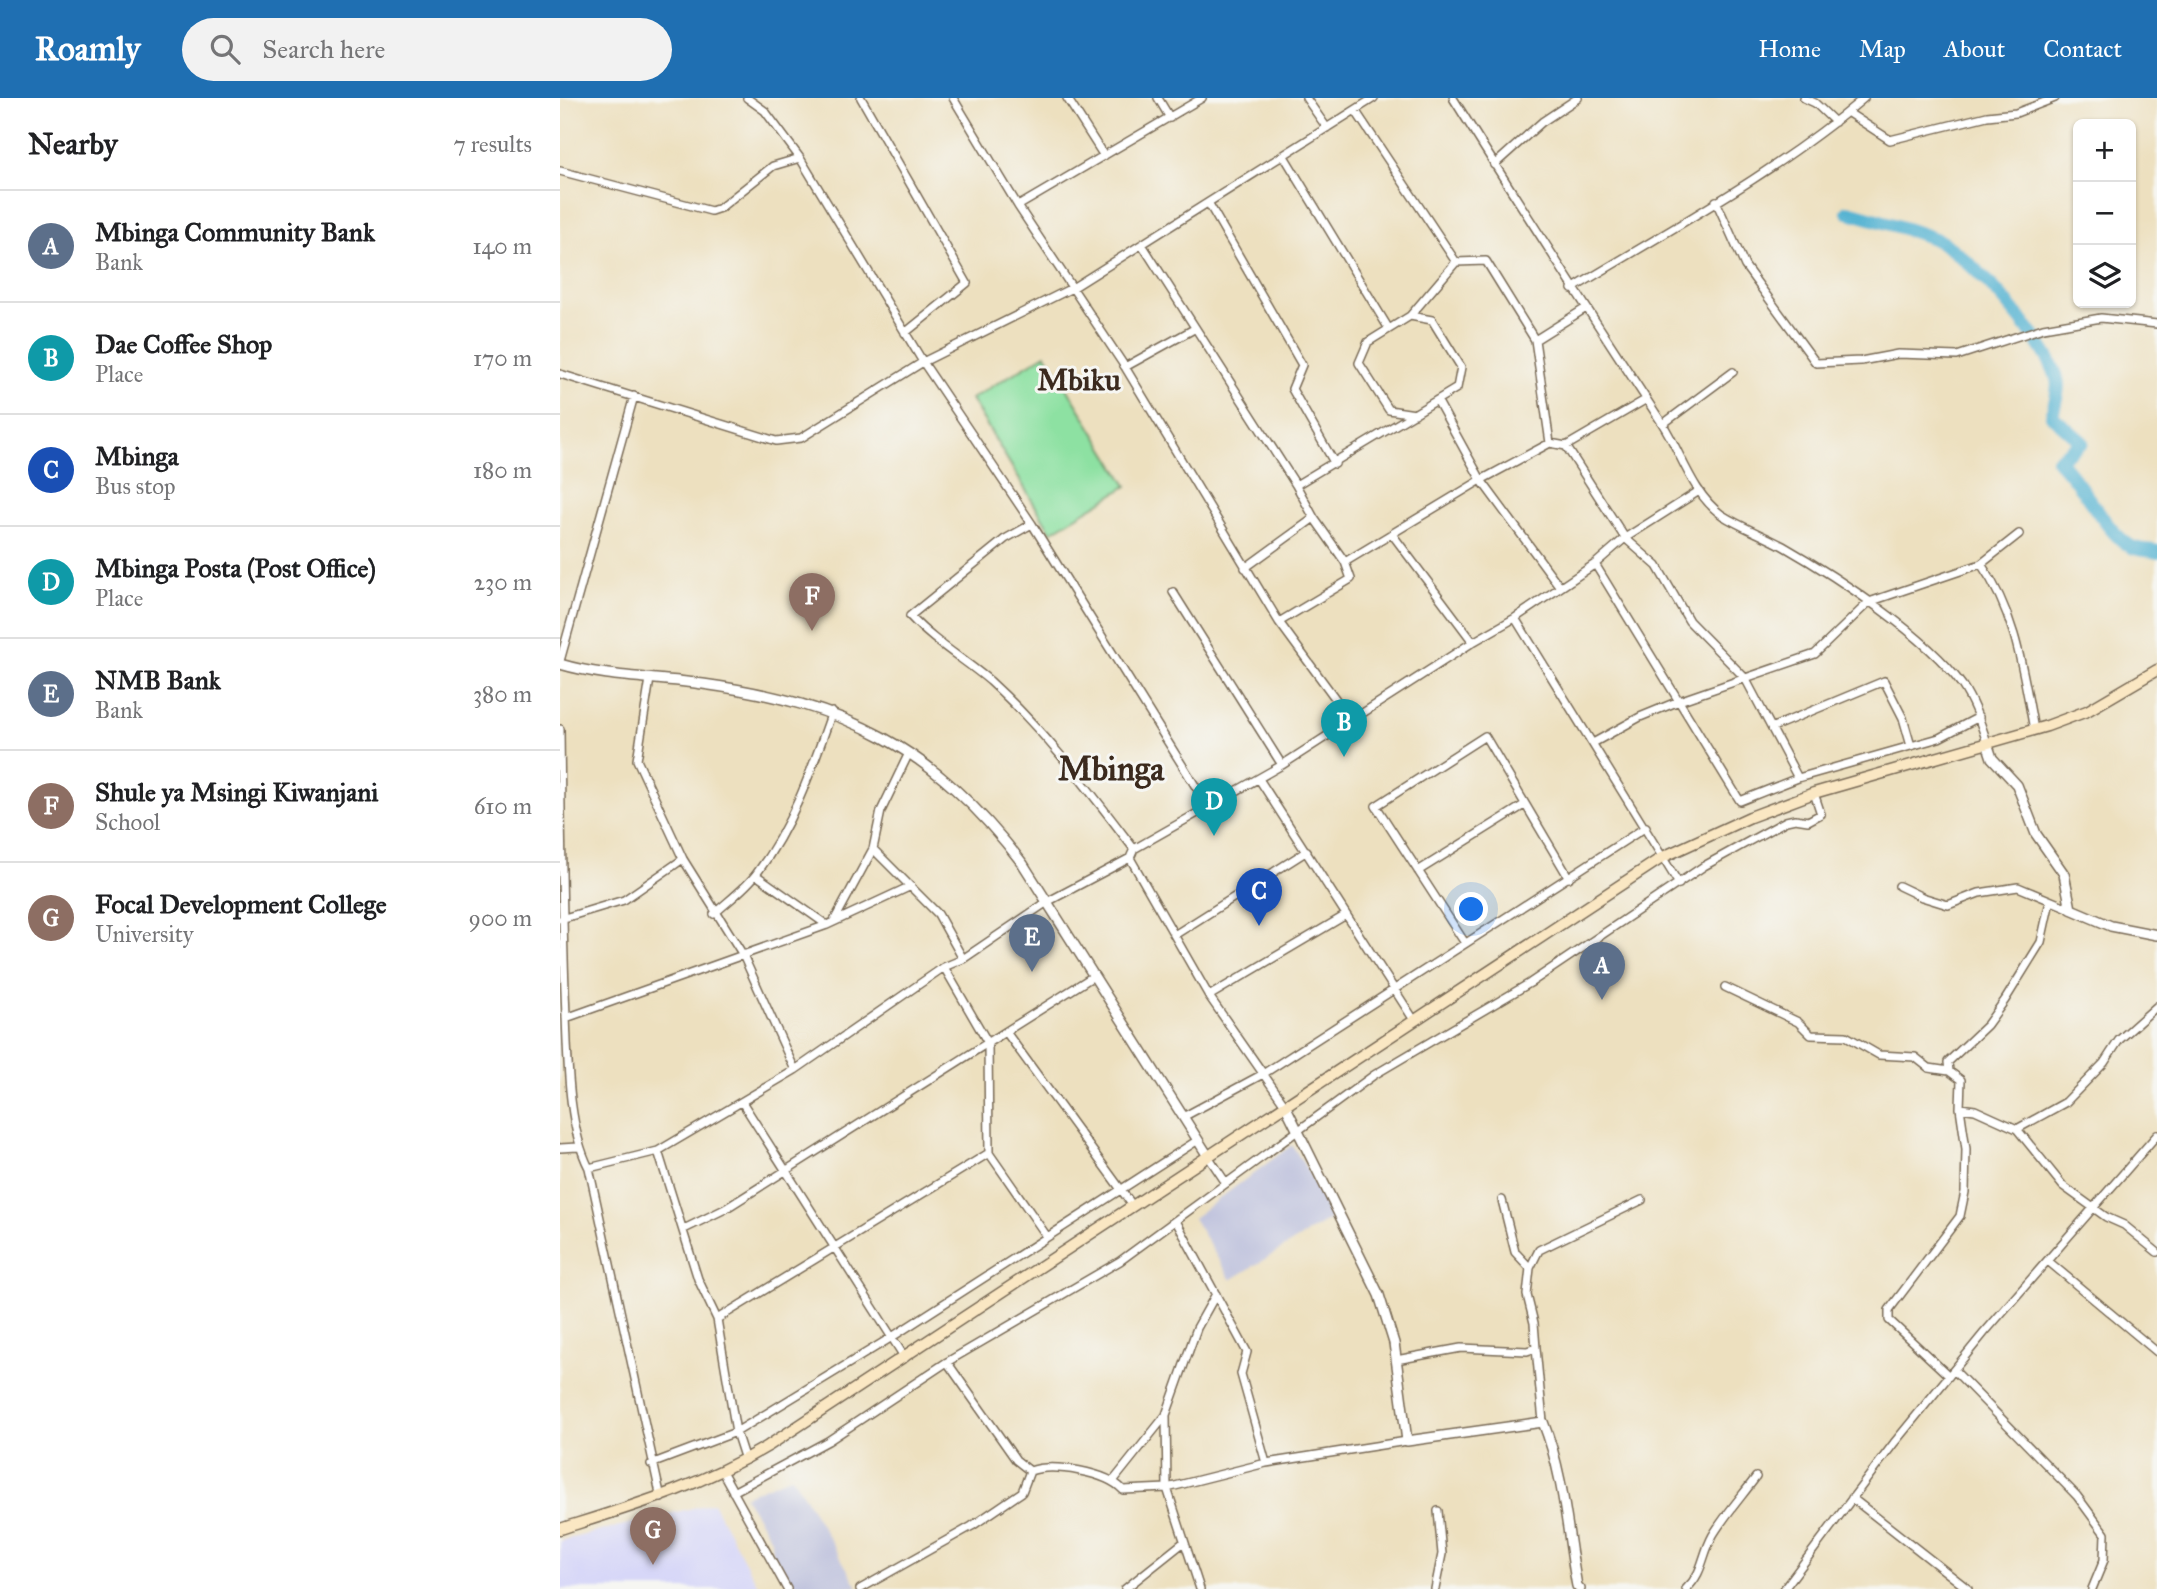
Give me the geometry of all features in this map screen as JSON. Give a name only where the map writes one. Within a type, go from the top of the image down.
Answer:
[{"type":"main road","points":[[560,1530],[660,1498],[723,1473],[745,1460],[905,1358],[1663,857],[1750,817],[1814,793],[2034,730],[2087,711],[2157,670]]},
{"type":"street","points":[[747,98],[765,111],[800,158],[923,362],[1032,524],[1209,808]]},
{"type":"street","points":[[861,98],[967,283],[905,333]]},
{"type":"street","points":[[953,98],[1018,206],[1125,366],[1279,622],[1351,720]]},
{"type":"street","points":[[1067,98],[1104,156]]},
{"type":"street","points":[[1158,98],[1170,118]]},
{"type":"street","points":[[1018,206],[1202,98]]},
{"type":"street","points":[[1306,98],[1327,128]]},
{"type":"street","points":[[560,374],[776,441],[801,438],[923,362],[1074,286],[1143,246],[1374,98]]},
{"type":"street","points":[[1453,98],[1572,289],[1663,424],[1699,491],[1721,514],[1784,547],[1868,602],[1941,662],[1962,685],[1979,717],[1992,758],[2017,785],[2036,834],[2064,874],[2071,909]]},
{"type":"street","points":[[1494,165],[1542,122],[1578,98]]},
{"type":"street","points":[[1804,98],[1816,100],[1835,122]]},
{"type":"street","points":[[1572,289],[1716,201],[1835,122],[1864,98]]},
{"type":"street","points":[[1847,112],[1890,140],[1987,116],[2015,113],[2055,98]]},
{"type":"street","points":[[1355,110],[1456,262]]},
{"type":"street","points":[[1284,156],[1389,329]]},
{"type":"street","points":[[560,171],[711,211],[720,208],[772,166],[800,158]]},
{"type":"street","points":[[1716,201],[1745,266],[1816,363],[1861,362],[1898,354],[1957,356],[1998,345],[2043,328],[2101,318],[2157,324]]},
{"type":"street","points":[[1209,204],[1302,365],[1292,389],[1335,464]]},
{"type":"street","points":[[1143,246],[1296,485],[1314,518],[1345,562],[1351,579],[1279,622]]},
{"type":"street","points":[[1415,414],[1389,410],[1359,363],[1368,342],[1410,316],[1456,262],[1486,261],[1535,340],[1550,443]]},
{"type":"street","points":[[1535,340],[1586,308]]},
{"type":"street","points":[[1296,485],[1335,464],[1457,388],[1461,367],[1432,320],[1410,316]]},
{"type":"street","points":[[1125,366],[1194,329]]},
{"type":"street","points":[[1663,424],[1733,372]]},
{"type":"street","points":[[634,396],[560,663],[595,674],[702,684],[773,697],[832,712],[871,730],[949,780],[989,820],[1047,902],[1092,977],[1226,1183]]},
{"type":"street","points":[[1437,400],[1481,480],[1560,587]]},
{"type":"street","points":[[1345,562],[1481,480],[1550,443],[1566,446],[1645,400]]},
{"type":"street","points":[[1566,446],[1625,538],[1657,566],[1689,621],[1745,678],[1798,778]]},
{"type":"street","points":[[589,1168],[658,1151],[795,1070],[944,967],[963,959],[1047,902],[1130,858],[1134,849],[1259,779],[1515,618],[1595,564],[1625,538],[1699,491]]},
{"type":"street","points":[[1245,568],[1314,518]]},
{"type":"street","points":[[1032,524],[1004,538],[911,616],[924,631],[989,680],[1053,743],[1134,849]]},
{"type":"street","points":[[1392,534],[1473,642]]},
{"type":"street","points":[[1593,743],[1640,717],[1679,701],[1815,654],[1868,602],[1981,564],[2020,534]]},
{"type":"street","points":[[1595,564],[1740,801],[1798,778],[1939,738],[1979,717]]},
{"type":"street","points":[[1981,564],[1999,589],[2017,640],[2034,730]]},
{"type":"street","points":[[1173,592],[1282,765]]},
{"type":"street","points":[[1515,618],[1679,884]]},
{"type":"street","points":[[650,679],[637,760],[683,859],[714,914],[743,955],[795,1070]]},
{"type":"street","points":[[1773,727],[1884,681],[1903,718],[1911,747]]},
{"type":"street","points":[[714,914],[756,875],[786,829],[808,779],[832,712]]},
{"type":"street","points":[[560,729],[561,919],[566,1018],[563,1047],[578,1147],[589,1168],[660,1498]]},
{"type":"street","points":[[1465,943],[1376,806],[1485,736],[1569,878]]},
{"type":"street","points":[[830,923],[873,849],[881,811],[909,753]]},
{"type":"street","points":[[1259,779],[1414,1020]]},
{"type":"street","points":[[733,1492],[828,1441],[947,1362],[1120,1261],[1374,1075],[1530,983],[1755,836],[1786,821],[1808,821],[1821,814],[1814,793]]},
{"type":"street","points":[[1418,871],[1524,805]]},
{"type":"street","points":[[1183,1117],[1263,1074],[1646,827]]},
{"type":"street","points":[[873,849],[938,914],[963,959]]},
{"type":"street","points":[[1176,934],[1307,851]]},
{"type":"street","points":[[1130,858],[1176,934],[1209,996],[1285,1105],[1379,1295],[1394,1343],[1407,1441]]},
{"type":"street","points":[[561,919],[624,900],[683,859]]},
{"type":"street","points":[[756,875],[830,923]]},
{"type":"street","points":[[566,1018],[830,923],[911,886]]},
{"type":"street","points":[[1899,886],[1948,905],[1979,892],[2018,887],[2111,926],[2157,935]]},
{"type":"street","points":[[1950,1071],[1948,1062],[1987,1025],[2041,942],[2050,901]]},
{"type":"street","points":[[1209,996],[1346,915]]},
{"type":"street","points":[[944,967],[988,1044],[989,1153],[1046,1235]]},
{"type":"street","points":[[684,1228],[725,1209],[1092,977]]},
{"type":"street","points":[[1725,988],[1798,1022],[1811,1035],[1846,1036],[1879,1055],[1915,1057],[1929,1068],[1950,1071],[1961,1080],[1960,1108],[1966,1149],[1965,1192],[1960,1216],[1889,1310],[1889,1320],[1952,1373],[2077,1496],[2105,1534],[2104,1560],[2092,1589]]},
{"type":"street","points":[[2017,1129],[2066,1102],[2104,1063],[2119,1040],[2157,1006]]},
{"type":"street","points":[[1006,1032],[1133,1206]]},
{"type":"street","points":[[742,1102],[783,1171],[837,1248],[905,1358]]},
{"type":"street","points":[[1960,1108],[1975,1110],[2017,1129],[2063,1186],[2124,1225],[2157,1252]]},
{"type":"street","points":[[1784,1589],[1852,1498],[1952,1373],[2092,1207],[2157,1135]]},
{"type":"street","points":[[652,1464],[736,1432],[892,1337],[1046,1235],[1198,1140]]},
{"type":"street","points":[[560,1149],[578,1147]]},
{"type":"street","points":[[658,1151],[698,1279],[717,1319],[736,1432],[745,1460]]},
{"type":"street","points":[[717,1319],[989,1153]]},
{"type":"street","points":[[1502,1200],[1515,1252],[1531,1268]]},
{"type":"street","points":[[1580,1589],[1577,1586],[1571,1551],[1558,1458],[1543,1422],[1536,1348],[1527,1295],[1531,1268],[1539,1250],[1642,1200]]},
{"type":"street","points":[[1176,1221],[1247,1352],[1241,1374],[1266,1463]]},
{"type":"street","points":[[2048,1261],[2157,1352]]},
{"type":"street","points":[[1114,1480],[1166,1415],[1197,1328],[1216,1294]]},
{"type":"street","points":[[1396,1360],[1461,1348],[1527,1351],[1536,1348]]},
{"type":"street","points":[[947,1362],[1016,1460],[1031,1471]]},
{"type":"street","points":[[1166,1415],[1167,1488],[1200,1589]]},
{"type":"street","points":[[1031,1471],[1046,1466],[1114,1480],[1123,1490],[1167,1488],[1266,1463],[1543,1422]]},
{"type":"street","points":[[860,1589],[972,1526],[1023,1492],[1031,1471]]},
{"type":"street","points":[[723,1473],[788,1589]]},
{"type":"street","points":[[1686,1589],[1699,1577],[1703,1553],[1714,1532],[1756,1477]]},
{"type":"street","points":[[1852,1498],[1968,1589]]},
{"type":"street","points":[[1435,1589],[1442,1554],[1438,1511]]},
{"type":"street","points":[[1125,1589],[1184,1542]]},
{"type":"shaded area","points":[[1292,1145],[1335,1216],[1231,1280],[1193,1218]]},
{"type":"shaded area","points":[[792,1476],[858,1587],[790,1589],[772,1557],[771,1539],[744,1496]]},
{"type":"shaded area","points":[[713,1503],[760,1589],[560,1589],[560,1541]]},
{"type":"green space","points":[[1046,354],[1127,486],[1051,532],[971,399]]},
{"type":"waterway","points":[[1848,212],[1935,239],[1949,247],[1986,280],[2024,323],[2051,364],[2058,383],[2052,416],[2082,442],[2058,460],[2121,539],[2133,548],[2157,552]]},
{"type":"place","name":"Shule ya Msingi Kiwanjani","points":[[812,631]]},
{"type":"place","name":"Dae Coffee Shop","points":[[1344,757]]},
{"type":"place","name":"Mbinga Posta (Post Office)","points":[[1214,836]]},
{"type":"place","name":"Mbinga","points":[[1259,926]]},
{"type":"place","name":"NMB Bank","points":[[1032,972]]},
{"type":"place","name":"Mbinga Community Bank","points":[[1602,1000]]},
{"type":"place","name":"Focal Development College","points":[[653,1565]]},
{"type":"district","name":"Mbiku","points":[[1079,380]]},
{"type":"district","name":"Mbinga","points":[[1111,768]]}]
